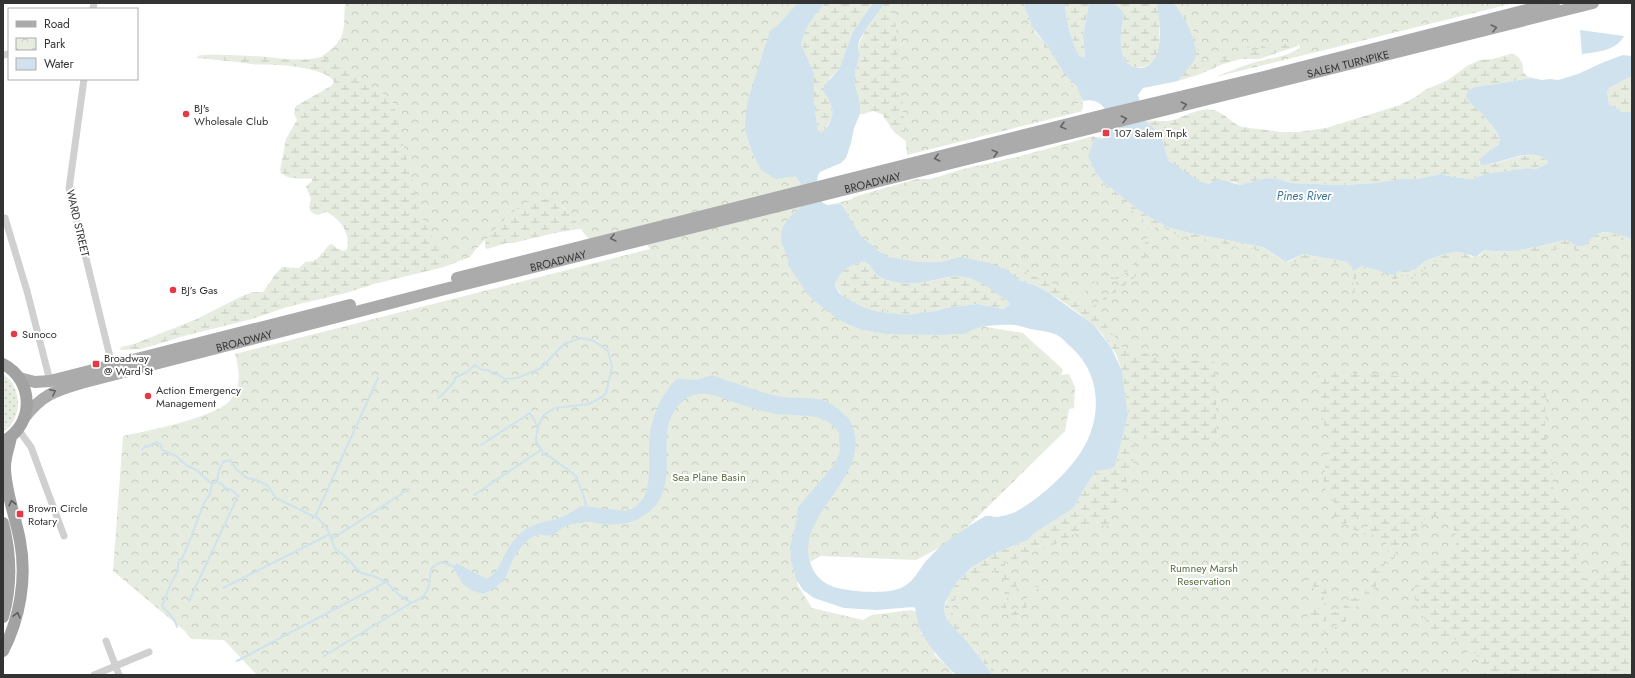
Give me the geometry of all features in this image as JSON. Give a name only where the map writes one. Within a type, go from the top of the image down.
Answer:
[{"type":"highway","points":[[3,364],[13,371],[19,378],[27,399],[24,418],[11,436],[6,461],[5,472],[21,543],[22,578],[17,613],[3,651]]},
{"type":"highway","points":[[3,523],[10,566],[9,589],[4,613]]},
{"type":"main road","name":"SALEM TURNPIKE","points":[[1145,110],[1264,77],[1554,3]]},
{"type":"main road","name":"SALEM TURNPIKE","points":[[1101,120],[1593,3]]},
{"type":"main road","name":"BROADWAY","points":[[19,378],[35,382],[50,381],[820,191],[865,176],[1101,120]]},
{"type":"main road","name":"BROADWAY","points":[[24,418],[37,403],[50,393],[81,383],[801,195]]},
{"type":"street","name":"WARD STREET","points":[[84,80],[69,189],[112,365]]},
{"type":"street","points":[[3,218],[5,218],[27,291],[50,381]]},
{"type":"street","points":[[11,436],[31,447],[64,536]]},
{"type":"street","points":[[106,641],[119,675]]},
{"type":"street","points":[[94,675],[149,652]]},
{"type":"green space","name":"Sea Plane Basin","points":[[345,3],[821,3],[792,55],[817,209],[797,240],[841,303],[1023,333],[1063,370],[1061,375],[1069,374],[1075,387],[1074,408],[1069,409],[1065,431],[954,540],[916,560],[821,556],[804,565],[797,584],[812,608],[863,620],[872,615],[911,610],[918,612],[922,627],[921,633],[932,646],[935,655],[954,675],[257,675],[224,640],[191,639],[186,632],[113,571],[123,436],[148,431],[199,417],[225,405],[232,398],[238,382],[239,376],[235,354],[650,249],[646,243],[591,241],[564,208],[559,204],[543,199],[529,201],[516,209],[467,256],[454,262],[448,260],[439,250],[420,213],[392,99],[322,56],[340,39],[344,28]]},
{"type":"green space","points":[[825,3],[873,3],[853,31],[839,69],[829,79],[829,98],[832,107],[832,118],[825,130],[819,132],[814,103],[814,73],[801,44],[806,29]]},
{"type":"green space","points":[[885,3],[1025,3],[1024,6],[1035,32],[1048,47],[1061,68],[1079,90],[1082,97],[1083,109],[1071,110],[907,142],[894,132],[882,114],[873,111],[860,114],[860,103],[855,84],[855,72],[860,54],[858,49],[859,44],[866,29]]},
{"type":"green space","points":[[901,3],[1020,3],[1023,8],[1022,12],[1027,16],[1028,21],[1050,54],[1052,60],[1056,62],[1070,83],[1079,93],[1081,101],[1075,105],[1083,111],[907,155],[894,8]]},
{"type":"green space","points":[[1065,3],[1089,3],[1083,36],[1085,57],[1079,56],[1073,42],[1069,30]]},
{"type":"green space","points":[[1114,3],[1156,3],[1159,18],[1160,50],[1156,58],[1147,66],[1135,67],[1126,61],[1123,55],[1121,40],[1124,15]]},
{"type":"green space","points":[[1174,3],[1283,3],[1298,46],[1259,59],[1241,59],[1223,64],[1198,75],[1178,81],[1195,57],[1193,43],[1188,29]]},
{"type":"green space","points":[[1177,3],[1514,3],[1215,77],[1235,69],[1289,53],[1300,48],[1299,45],[1295,42],[1267,48],[1261,45],[1261,49],[1252,51],[1247,45],[1249,53],[1204,62],[1194,38],[1196,35],[1186,19],[1186,14]]},
{"type":"green space","points":[[350,17],[586,228],[507,243],[487,249],[485,247],[486,234],[470,257],[444,267],[287,307],[252,319],[184,336],[141,349],[120,350],[121,347],[134,344],[197,319],[240,297],[253,292],[263,292],[282,267],[299,268],[305,262],[314,261],[329,245],[332,244],[336,248],[344,251],[347,249],[348,243],[346,232],[340,222],[326,212],[318,215],[312,213],[310,210],[309,205],[311,199],[306,186],[312,181],[312,179],[290,178],[280,171],[286,139],[297,120],[294,113],[296,106],[331,86],[334,82],[331,78],[317,71],[299,67],[196,58],[202,55],[295,59],[324,56],[332,52],[341,43]]},
{"type":"green space","points":[[1514,54],[1519,58],[1522,63],[1523,72],[1532,78],[1475,87],[1469,102],[1496,131],[1500,141],[1480,159],[1479,163],[1492,164],[1527,155],[1534,155],[1547,160],[1548,163],[1536,169],[1527,168],[1482,175],[1472,179],[1441,174],[1417,179],[1342,185],[1290,183],[1278,179],[1266,178],[1240,185],[1234,182],[1211,182],[1206,185],[1196,186],[1188,183],[1172,167],[1162,138],[1153,127],[1145,121],[1170,121],[1193,112],[1208,109],[1221,113],[1242,127],[1281,132],[1298,132],[1326,128],[1400,105],[1425,90],[1448,80],[1467,66],[1480,60],[1492,59]]},
{"type":"green space","points":[[1632,76],[1632,112],[1617,110],[1609,104],[1607,91],[1609,88]]},
{"type":"green space","points":[[1094,136],[1095,137],[1088,156],[1095,172],[1102,181],[1141,212],[1170,228],[1263,247],[1284,261],[1288,262],[1303,254],[1347,262],[1354,271],[1362,266],[1386,273],[1410,271],[1416,269],[1425,261],[1448,253],[1460,252],[1471,257],[1479,256],[1485,250],[1515,251],[1564,240],[1581,246],[1594,236],[1608,232],[1632,239],[1632,675],[993,675],[966,640],[947,620],[944,610],[948,596],[957,582],[972,567],[1000,551],[1028,540],[1036,532],[1072,509],[1096,471],[1117,460],[1128,415],[1122,371],[1116,354],[1103,335],[1094,325],[1059,299],[1034,285],[1019,280],[1000,267],[880,252],[861,236],[842,207],[854,197],[892,186],[917,179],[931,179],[963,169],[1017,157]]},
{"type":"green space","points":[[1102,136],[1101,138],[1095,140],[1090,156],[1091,167],[1109,190],[1129,207],[1130,209],[1128,211],[1134,211],[1149,226],[1149,233],[1139,260],[1115,278],[1104,275],[1076,296],[1069,290],[1033,276],[1030,273],[1023,250],[1027,274],[995,266],[893,263],[870,244],[874,240],[865,242],[851,217],[841,204],[825,206]]},
{"type":"green space","name":"Rumney Marsh Reservation","points":[[1156,226],[1164,227],[1170,233],[1176,234],[1181,239],[1186,236],[1195,240],[1226,244],[1236,248],[1241,246],[1250,247],[1262,253],[1266,252],[1277,262],[1284,264],[1299,261],[1300,265],[1304,259],[1310,261],[1345,263],[1348,270],[1354,274],[1351,299],[1346,301],[1352,301],[1354,299],[1356,278],[1361,268],[1384,272],[1391,275],[1393,282],[1401,275],[1409,275],[1410,289],[1413,277],[1423,271],[1432,262],[1450,258],[1455,259],[1462,256],[1468,259],[1479,260],[1486,252],[1486,259],[1488,253],[1495,256],[1522,253],[1530,254],[1555,250],[1563,245],[1578,252],[1581,271],[1583,254],[1593,241],[1601,237],[1618,236],[1632,242],[1632,383],[1630,385],[1632,386],[1632,555],[1629,556],[1624,562],[1614,567],[1608,574],[1585,581],[1577,563],[1579,544],[1578,529],[1566,514],[1567,511],[1576,507],[1570,508],[1566,504],[1566,507],[1563,507],[1559,496],[1553,488],[1552,460],[1546,451],[1545,445],[1547,438],[1545,433],[1545,414],[1547,387],[1317,370],[1321,413],[1329,440],[1323,486],[1331,496],[1336,507],[1334,516],[1343,524],[1364,514],[1370,515],[1366,530],[1354,526],[1342,530],[1341,538],[1343,532],[1348,529],[1366,534],[1372,534],[1377,539],[1386,542],[1389,550],[1375,564],[1373,578],[1367,585],[1364,595],[1351,599],[1340,611],[1332,613],[1318,612],[1318,606],[1325,605],[1330,599],[1323,585],[1305,577],[1307,582],[1313,586],[1314,590],[1320,591],[1324,598],[1322,601],[1317,602],[1312,606],[1307,618],[1313,615],[1315,617],[1314,622],[1322,619],[1324,622],[1327,620],[1331,621],[1319,638],[1333,623],[1337,624],[1312,675],[997,675],[979,653],[975,645],[961,632],[954,617],[953,604],[965,584],[974,576],[984,572],[994,572],[1001,578],[1006,591],[1000,601],[1001,607],[1007,613],[1016,617],[1027,607],[1034,590],[1042,588],[1048,591],[1057,593],[1058,591],[1049,591],[1042,586],[1035,586],[1020,611],[1008,611],[1005,600],[1016,591],[1017,584],[1012,574],[1005,567],[1005,563],[1063,541],[1072,535],[1086,532],[1097,525],[1114,526],[1105,518],[1119,500],[1133,466],[1135,438],[1217,443],[1215,362],[1157,358],[1148,354],[1125,350],[1094,308],[1128,283],[1140,272],[1151,236]]},
{"type":"green space","points":[[1140,261],[1135,274],[1094,306],[1091,307],[1078,297],[1103,277],[1115,281]]},
{"type":"green space","points":[[862,262],[867,263],[879,277],[900,283],[913,284],[947,278],[968,278],[980,282],[1007,300],[1010,304],[1004,309],[978,304],[944,308],[940,310],[907,315],[865,308],[842,296],[835,285],[839,276],[845,270]]},
{"type":"green space","points":[[3,374],[10,380],[14,387],[18,403],[14,419],[10,426],[3,432]]},
{"type":"green space","points":[[1437,515],[1450,523],[1456,538],[1455,546],[1451,554],[1421,579],[1415,586],[1414,594],[1418,608],[1431,632],[1431,638],[1424,639],[1421,645],[1425,643],[1424,640],[1433,639],[1435,634],[1464,642],[1473,649],[1455,659],[1475,653],[1477,654],[1482,675],[1314,675],[1338,626],[1346,621],[1354,607],[1371,598],[1373,590],[1378,583],[1382,567],[1394,559],[1398,545],[1417,530],[1426,518]]},
{"type":"water","points":[[798,3],[825,3],[806,29],[801,44],[814,73],[814,103],[818,130],[821,132],[828,126],[832,117],[831,103],[823,91],[825,85],[839,69],[853,31],[873,3],[885,3],[859,41],[858,49],[860,54],[855,72],[855,84],[860,103],[860,114],[854,128],[846,158],[841,163],[820,172],[818,175],[817,184],[822,202],[827,205],[841,204],[861,236],[880,252],[889,257],[917,262],[942,262],[960,257],[990,263],[1007,270],[1019,280],[1034,285],[1049,293],[1094,325],[1111,347],[1122,371],[1128,415],[1115,466],[1110,469],[1096,471],[1072,509],[1036,532],[1028,540],[1000,551],[972,567],[957,582],[945,603],[944,610],[947,620],[966,640],[993,675],[956,675],[940,659],[926,640],[919,627],[915,608],[913,607],[876,610],[844,608],[814,598],[803,590],[796,579],[791,560],[790,547],[798,507],[835,464],[840,451],[839,433],[833,425],[826,420],[817,417],[771,413],[718,396],[698,394],[686,399],[676,408],[668,427],[667,472],[664,490],[655,506],[637,520],[623,524],[598,524],[590,522],[573,524],[547,536],[534,536],[523,545],[517,553],[505,578],[484,594],[473,591],[463,584],[454,569],[456,563],[487,579],[495,573],[513,541],[526,529],[536,524],[559,518],[582,506],[625,511],[635,507],[642,501],[646,492],[649,471],[649,441],[654,417],[664,395],[672,384],[678,379],[696,380],[708,376],[714,376],[775,396],[820,399],[828,402],[840,410],[848,418],[854,431],[855,450],[849,468],[840,485],[817,519],[810,536],[808,554],[817,576],[827,584],[842,589],[864,592],[880,592],[895,590],[905,586],[913,579],[926,561],[946,542],[986,516],[997,517],[1011,514],[1031,502],[1050,487],[1068,469],[1081,452],[1093,426],[1096,399],[1094,385],[1083,360],[1063,339],[1057,335],[1018,325],[991,325],[966,333],[947,335],[887,334],[859,329],[838,319],[813,300],[807,293],[788,265],[788,258],[781,241],[782,229],[788,219],[804,204],[801,185],[795,176],[776,179],[761,170],[753,154],[745,130],[748,100],[770,31],[777,26]],"holes":[[[865,262],[879,277],[900,283],[913,284],[946,278],[968,278],[980,282],[1010,304],[1004,309],[978,304],[944,308],[940,310],[907,315],[878,312],[865,308],[844,297],[839,293],[835,285],[839,276],[845,270],[857,263]]]},
{"type":"water","points":[[1025,3],[1065,3],[1069,30],[1073,42],[1079,56],[1085,57],[1083,36],[1089,3],[1114,3],[1124,15],[1121,44],[1124,57],[1131,66],[1141,68],[1146,67],[1151,63],[1158,52],[1160,30],[1159,15],[1156,3],[1174,3],[1186,21],[1195,44],[1195,58],[1178,81],[1143,88],[1138,95],[1145,121],[1153,127],[1162,138],[1172,167],[1188,183],[1196,186],[1206,185],[1216,180],[1222,180],[1240,185],[1266,178],[1278,179],[1290,183],[1342,185],[1417,179],[1441,174],[1472,179],[1485,174],[1527,168],[1536,169],[1548,163],[1547,160],[1540,156],[1523,155],[1481,165],[1479,160],[1498,145],[1500,140],[1497,132],[1491,124],[1468,100],[1466,96],[1468,91],[1475,87],[1532,78],[1542,80],[1558,80],[1578,74],[1623,55],[1632,56],[1632,76],[1609,88],[1607,91],[1609,104],[1622,112],[1632,112],[1632,239],[1605,232],[1595,235],[1587,244],[1583,246],[1579,246],[1564,240],[1515,251],[1485,250],[1476,257],[1460,252],[1448,253],[1425,261],[1416,269],[1410,271],[1399,271],[1393,275],[1362,266],[1354,271],[1347,262],[1303,254],[1286,262],[1263,247],[1170,228],[1141,212],[1102,181],[1095,172],[1088,156],[1095,137],[1097,139],[1103,138],[1107,132],[1109,125],[1106,112],[1103,106],[1098,102],[1091,100],[1083,101],[1077,87],[1063,72],[1048,47],[1033,28],[1024,6]]},
{"type":"water","points":[[1580,30],[1624,36],[1615,46],[1582,54]]},
{"type":"waterway","name":"Pines River","points":[[1169,168],[1197,187],[1210,191]]},
{"type":"waterway","points":[[439,398],[454,382],[455,378],[467,372],[475,365],[482,370],[488,370],[505,379],[517,378],[541,368],[564,344],[581,338],[594,341],[608,351],[612,367],[606,393],[589,404],[555,408],[547,413],[543,416],[538,427],[536,438],[536,441],[544,454],[552,458],[576,476],[586,506]]},
{"type":"waterway","points":[[315,517],[378,378]]},
{"type":"waterway","points":[[481,445],[530,413],[538,427]]},
{"type":"waterway","points":[[142,450],[145,446],[147,447],[157,442],[160,444],[162,450],[176,456],[186,465],[196,470],[212,484],[217,482],[225,488],[232,490],[238,496],[189,601]]},
{"type":"waterway","points":[[474,495],[541,450]]},
{"type":"waterway","points":[[217,482],[219,470],[223,462],[230,460],[237,470],[247,478],[257,480],[268,486],[275,497],[319,519],[327,528],[335,549],[344,555],[361,573],[385,581],[398,594],[411,603],[418,600],[426,593],[429,585],[431,569],[435,565],[442,562],[455,567]]},
{"type":"waterway","points":[[177,627],[174,619],[162,606],[171,583],[178,571],[179,560],[182,559],[203,505],[210,494],[212,484]]},
{"type":"waterway","points":[[332,539],[409,489]]},
{"type":"waterway","points":[[223,588],[330,534]]},
{"type":"waterway","points":[[237,661],[386,582]]},
{"type":"waterway","points":[[324,656],[411,603]]},
{"type":"place","name":"BJ's Wholesale Club","points":[[186,114]]},
{"type":"place","name":"107 Salem Tnpk","points":[[1106,133]]},
{"type":"place","name":"BJ’s Gas","points":[[173,290]]},
{"type":"place","name":"Sunoco","points":[[14,334]]},
{"type":"place","name":"Broadway @ Ward St","points":[[96,364]]},
{"type":"place","name":"Action Emergency Management","points":[[148,396]]},
{"type":"place","name":"Brown Circle Rotary","points":[[20,514]]}]
